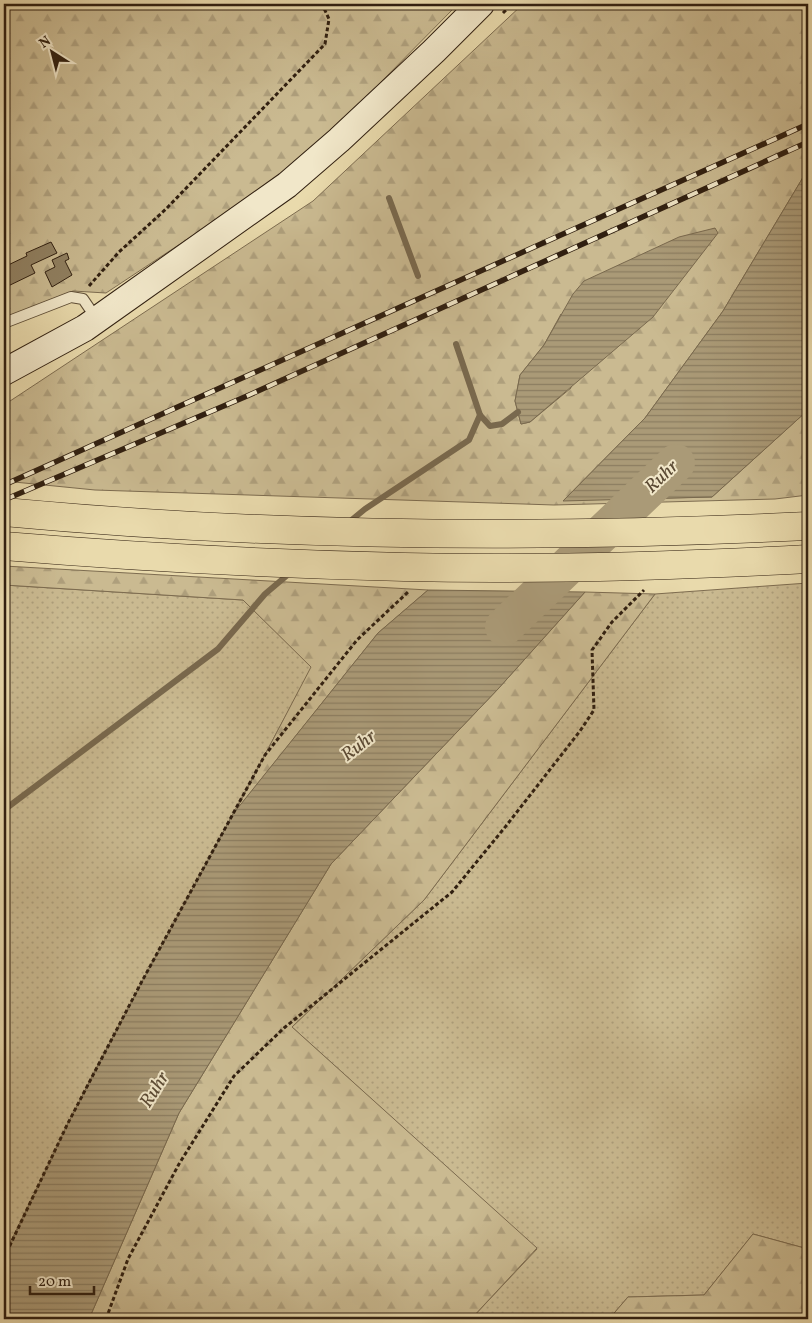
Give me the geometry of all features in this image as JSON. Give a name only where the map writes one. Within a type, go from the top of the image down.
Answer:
[{"type":"highway","points":[[4,512],[213,527],[372,533],[689,532],[808,526]]},
{"type":"highway","points":[[4,546],[98,554],[405,567],[559,568],[713,564],[808,559]]},
{"type":"main road","points":[[4,372],[85,328],[287,185],[353,128],[480,4]]},
{"type":"lane","points":[[4,323],[71,297],[83,299],[96,319]]},
{"type":"path","points":[[79,298],[119,252],[166,209],[325,44],[329,19],[322,4]]},
{"type":"path","points":[[4,1258],[67,1125],[141,983],[265,755],[357,640],[414,586]]},
{"type":"path","points":[[106,1319],[133,1250],[179,1164],[234,1076],[284,1028],[452,892],[580,732],[594,710],[592,650],[612,622],[648,588]]},
{"type":"green space","points":[[4,4],[458,4],[298,166],[106,293],[73,291],[4,318]]},
{"type":"green space","points":[[523,4],[808,4],[808,169],[723,311],[645,418],[564,500],[712,497],[808,410],[808,495],[775,499],[554,505],[95,490],[4,481],[4,405],[313,201]],"holes":[[[561,314],[571,388],[530,422],[521,424],[515,401],[520,375],[544,345]]]},
{"type":"green space","points":[[4,566],[428,590],[378,633],[235,812],[311,667],[243,600],[4,585]]},
{"type":"green space","points":[[808,583],[808,1249],[753,1234],[704,1295],[628,1297],[609,1319],[471,1319],[537,1249],[292,1027],[424,900],[655,594]]},
{"type":"green space","points":[[4,585],[243,600],[312,667],[94,1072],[4,1255]]},
{"type":"green space","points":[[585,592],[655,594],[424,900],[292,1027],[537,1248],[471,1319],[89,1319],[179,1113],[331,864],[498,689]]},
{"type":"green space","points":[[753,1234],[808,1249],[808,1319],[609,1319],[628,1297],[704,1295]]},
{"type":"water","points":[[808,169],[808,410],[712,497],[563,501],[645,418],[723,311]]},
{"type":"water","points":[[715,228],[718,233],[653,317],[530,422],[521,424],[515,401],[520,375],[544,345],[573,294],[584,281],[679,237]]},
{"type":"water","points":[[428,590],[585,592],[498,689],[331,864],[179,1113],[89,1319],[4,1319],[4,1258],[67,1125],[233,814],[378,633]]},
{"type":"building","points":[[51,242],[57,253],[31,265],[35,273],[4,288],[4,267],[27,256],[26,253]]},
{"type":"building","points":[[67,253],[69,259],[65,261],[72,275],[52,287],[45,272],[55,267],[52,260]]},
{"type":"waterway","points":[[389,198],[418,276]]},
{"type":"waterway","points":[[456,344],[480,415],[490,426],[502,424],[518,412]]},
{"type":"waterway","points":[[348,523],[365,509],[469,440],[480,415]]},
{"type":"waterway","name":"Ruhr","points":[[504,627],[676,463]]},
{"type":"waterway","points":[[4,810],[218,649],[265,594],[291,572]]},
{"type":"railway","points":[[4,485],[808,124]]},
{"type":"railway","points":[[4,500],[247,396],[808,142]]}]
